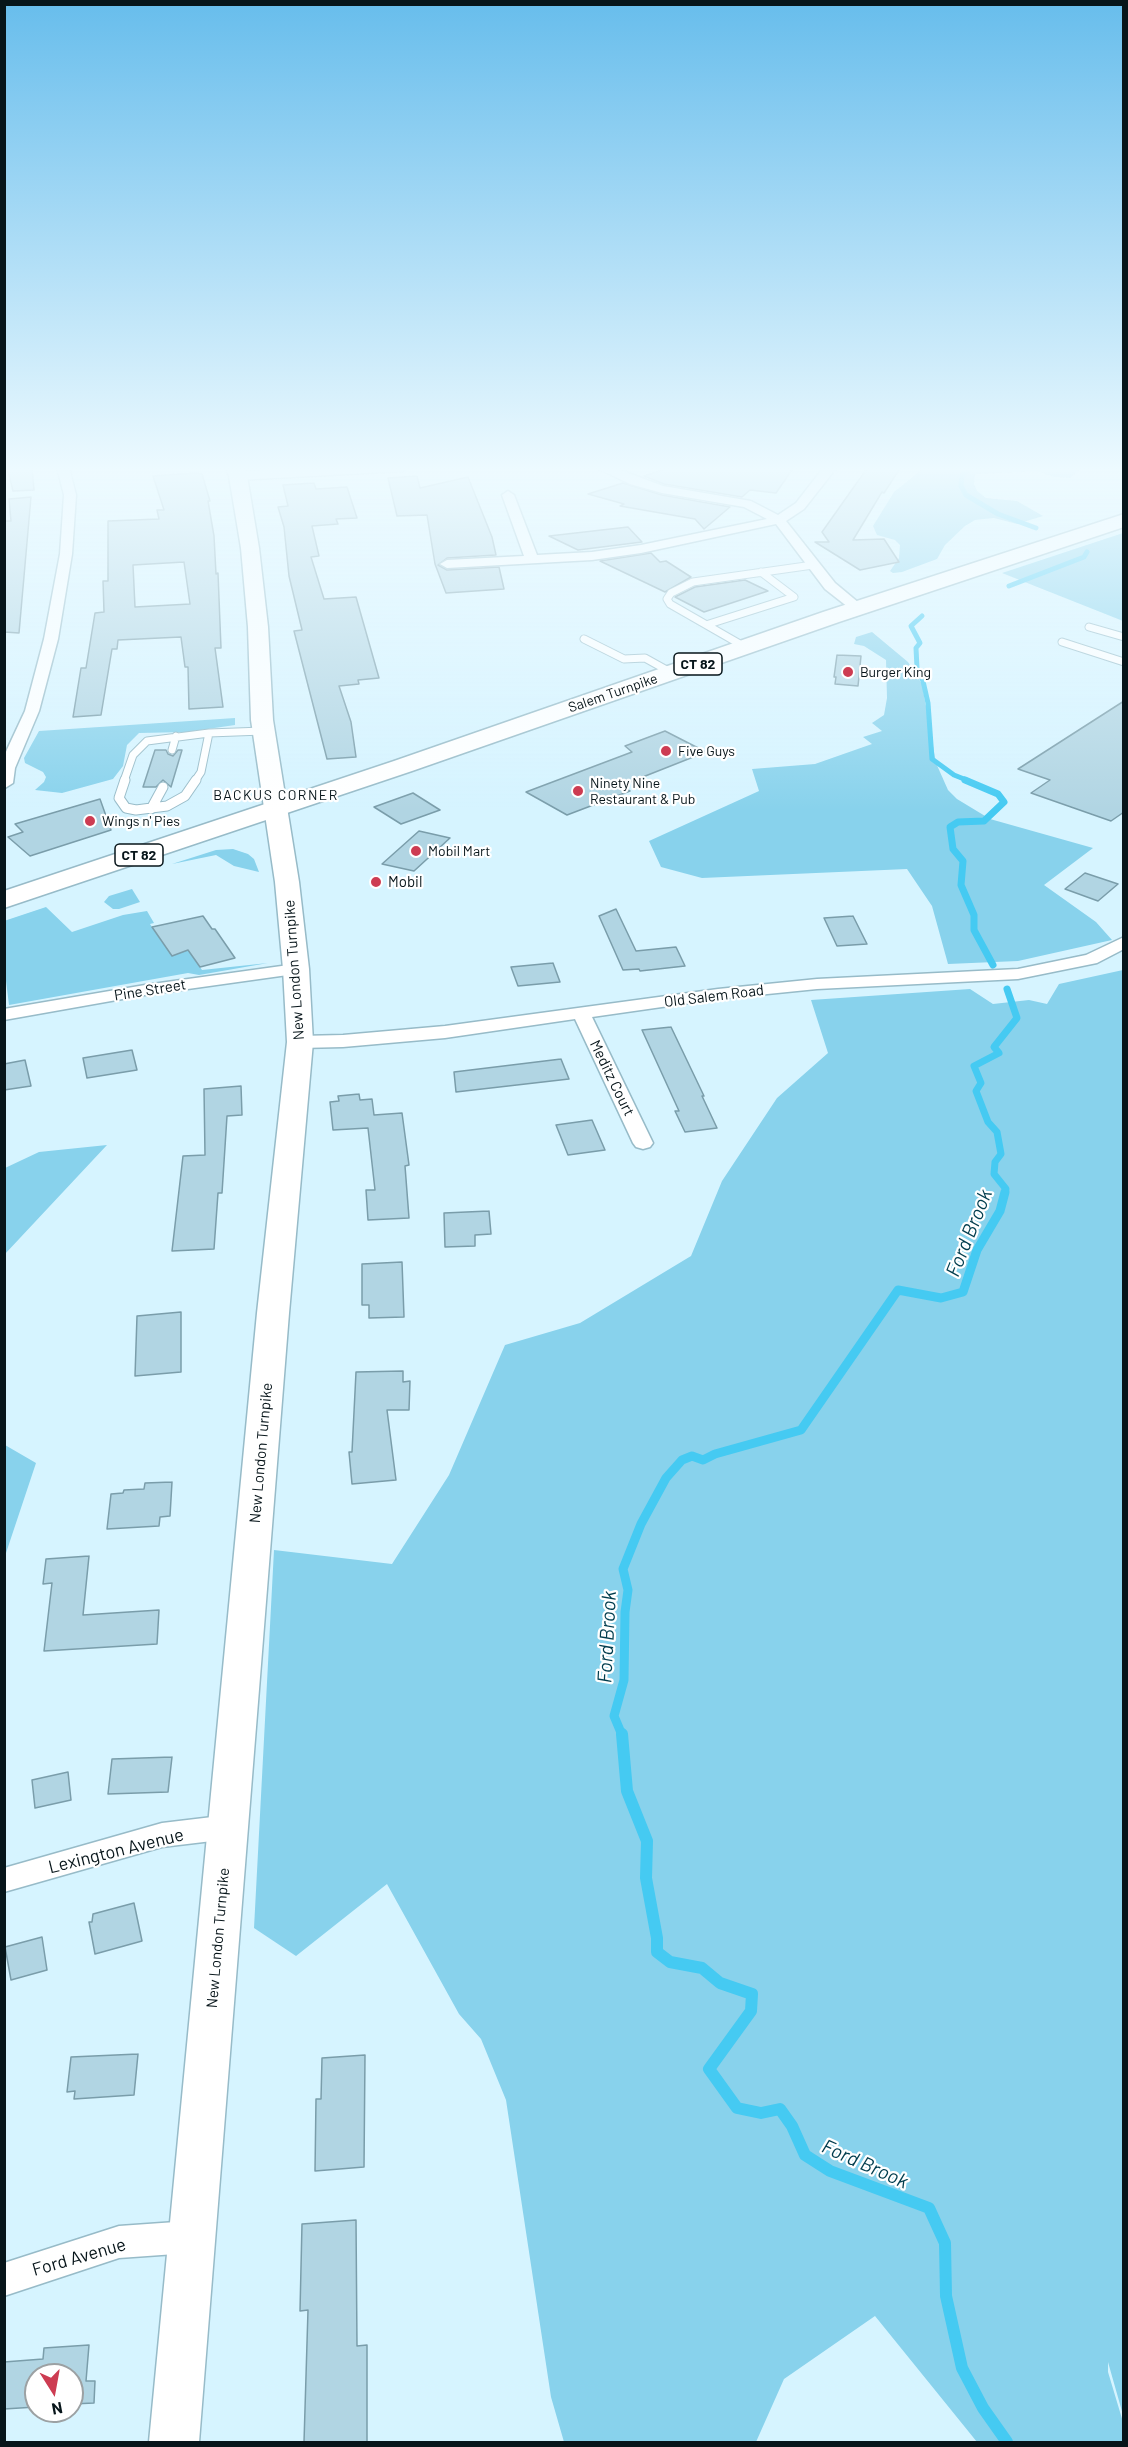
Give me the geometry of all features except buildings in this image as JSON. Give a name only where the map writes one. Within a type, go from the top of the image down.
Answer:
[{"type":"main road","name":"New London Turnpike","points":[[174,2442],[190,2237],[229,1827],[273,1313],[300,1042],[296,969],[287,882],[263,731],[253,581]]},
{"type":"main road","name":"Salem Turnpike","points":[[274,810],[939,581]]},
{"type":"main road","name":"CT 82","points":[[4,900],[274,810]]},
{"type":"street","points":[[5,783],[7,768],[32,711],[51,639],[61,581]]},
{"type":"street","points":[[826,581],[858,608]]},
{"type":"street","name":"Old Salem Road","points":[[300,1042],[343,1041],[446,1032],[718,994],[817,984],[1018,975],[1091,958],[1124,942]]},
{"type":"street","name":"Pine Street","points":[[4,1015],[145,990],[296,969]]},
{"type":"street","name":"Meditz Court","points":[[581,1013],[643,1143]]},
{"type":"street","name":"Lexington Avenue","points":[[4,1880],[162,1835],[229,1827]]},
{"type":"street","name":"Ford Avenue","points":[[4,2280],[119,2242],[190,2237]]},
{"type":"lane","points":[[698,581],[671,593],[667,599],[670,604],[746,647]]},
{"type":"lane","points":[[709,624],[794,597],[773,581]]},
{"type":"lane","points":[[1089,627],[1124,637]]},
{"type":"lane","points":[[584,639],[624,659],[645,658],[672,673]]},
{"type":"lane","points":[[1062,642],[1124,662]]},
{"type":"lane","points":[[209,733],[201,772],[185,795],[167,806],[151,809],[126,808],[119,798],[129,766],[133,755],[147,741],[209,733],[263,731]]},
{"type":"lane","points":[[172,750],[176,736]]},
{"type":"lane","points":[[151,809],[163,787]]},
{"type":"shaded area","points":[[1023,581],[1123,581],[1123,621]]},
{"type":"shaded area","points":[[872,632],[908,662],[922,684],[936,763],[948,790],[957,799],[990,819],[1093,848],[1044,885],[1096,922],[1112,940],[1018,961],[948,964],[932,906],[907,869],[702,878],[661,867],[649,841],[759,791],[752,769],[815,764],[872,744],[863,737],[882,731],[872,723],[884,715],[887,698],[886,660],[864,646],[854,644],[856,637]]},
{"type":"shaded area","points":[[235,718],[235,725],[187,732],[139,733],[127,745],[123,766],[113,779],[62,793],[35,790],[46,777],[43,772],[25,763],[24,758],[39,731]]},
{"type":"shaded area","points":[[233,849],[248,854],[254,859],[259,872],[234,866],[216,855],[172,864],[216,850]]},
{"type":"shaded area","points":[[132,889],[140,902],[113,909],[104,902],[109,896]]},
{"type":"shaded area","points":[[46,907],[72,932],[123,915],[147,911],[154,923],[150,924],[162,942],[169,941],[186,946],[202,970],[268,963],[199,975],[188,973],[9,1005],[5,973],[4,921]]},
{"type":"shaded area","points":[[1123,970],[1123,2415],[1108,2362],[1108,2372],[1123,2422],[1123,2442],[977,2442],[875,2316],[784,2379],[756,2442],[564,2442],[551,2397],[506,2100],[481,2039],[459,2014],[387,1884],[296,1956],[254,1928],[274,1550],[392,1564],[449,1475],[505,1345],[580,1323],[691,1256],[722,1181],[777,1098],[828,1053],[811,1000],[970,989],[993,1004],[1029,1000],[1047,1004],[1059,984]]},
{"type":"shaded area","points":[[107,1145],[5,1254],[5,1168],[39,1152]]},
{"type":"shaded area","points":[[5,1445],[36,1463],[5,1556]]},
{"type":"waterway","points":[[1009,586],[1021,581]]},
{"type":"waterway","points":[[922,616],[911,626],[920,643],[916,648],[917,668],[923,681],[928,703],[932,759],[954,775],[969,781]]},
{"type":"waterway","points":[[965,780],[998,794],[1004,802],[984,821],[958,822],[950,827],[953,849],[963,861],[961,885],[974,915],[974,930],[993,965]]},
{"type":"waterway","name":"Ford Brook","points":[[1005,1193],[1006,1189],[994,1174],[995,1162],[1001,1154],[997,1132],[988,1122],[976,1091],[981,1083],[974,1066],[999,1053],[994,1047],[1017,1018],[1007,989]]},
{"type":"waterway","name":"Ford Brook","points":[[622,1735],[614,1716],[624,1680],[625,1612],[628,1590],[623,1569],[641,1524],[666,1478],[682,1460],[692,1456],[703,1460],[715,1454],[801,1430],[898,1290],[941,1298],[963,1292],[977,1250],[1000,1211],[1005,1192]]},
{"type":"waterway","name":"Ford Brook","points":[[622,1734],[627,1791],[647,1841],[646,1878],[657,1938],[657,1952],[670,1962],[702,1968],[720,1983],[752,1994],[751,2011],[709,2069],[737,2108],[761,2113],[780,2109],[792,2126],[805,2155],[830,2171],[929,2208],[945,2243],[946,2296],[962,2368],[983,2408],[1007,2442]]},
{"type":"place","name":"Burger King","points":[[848,672]]},
{"type":"place","name":"Five Guys","points":[[666,751]]},
{"type":"place","name":"Ninety Nine Restaurant & Pub","points":[[578,791]]},
{"type":"place","name":"Wings n' Pies","points":[[90,821]]},
{"type":"place","name":"Mobil Mart","points":[[416,851]]},
{"type":"place","name":"Mobil","points":[[376,882]]},
{"type":"district","name":"BACKUS CORNER","points":[[276,795]]}]
